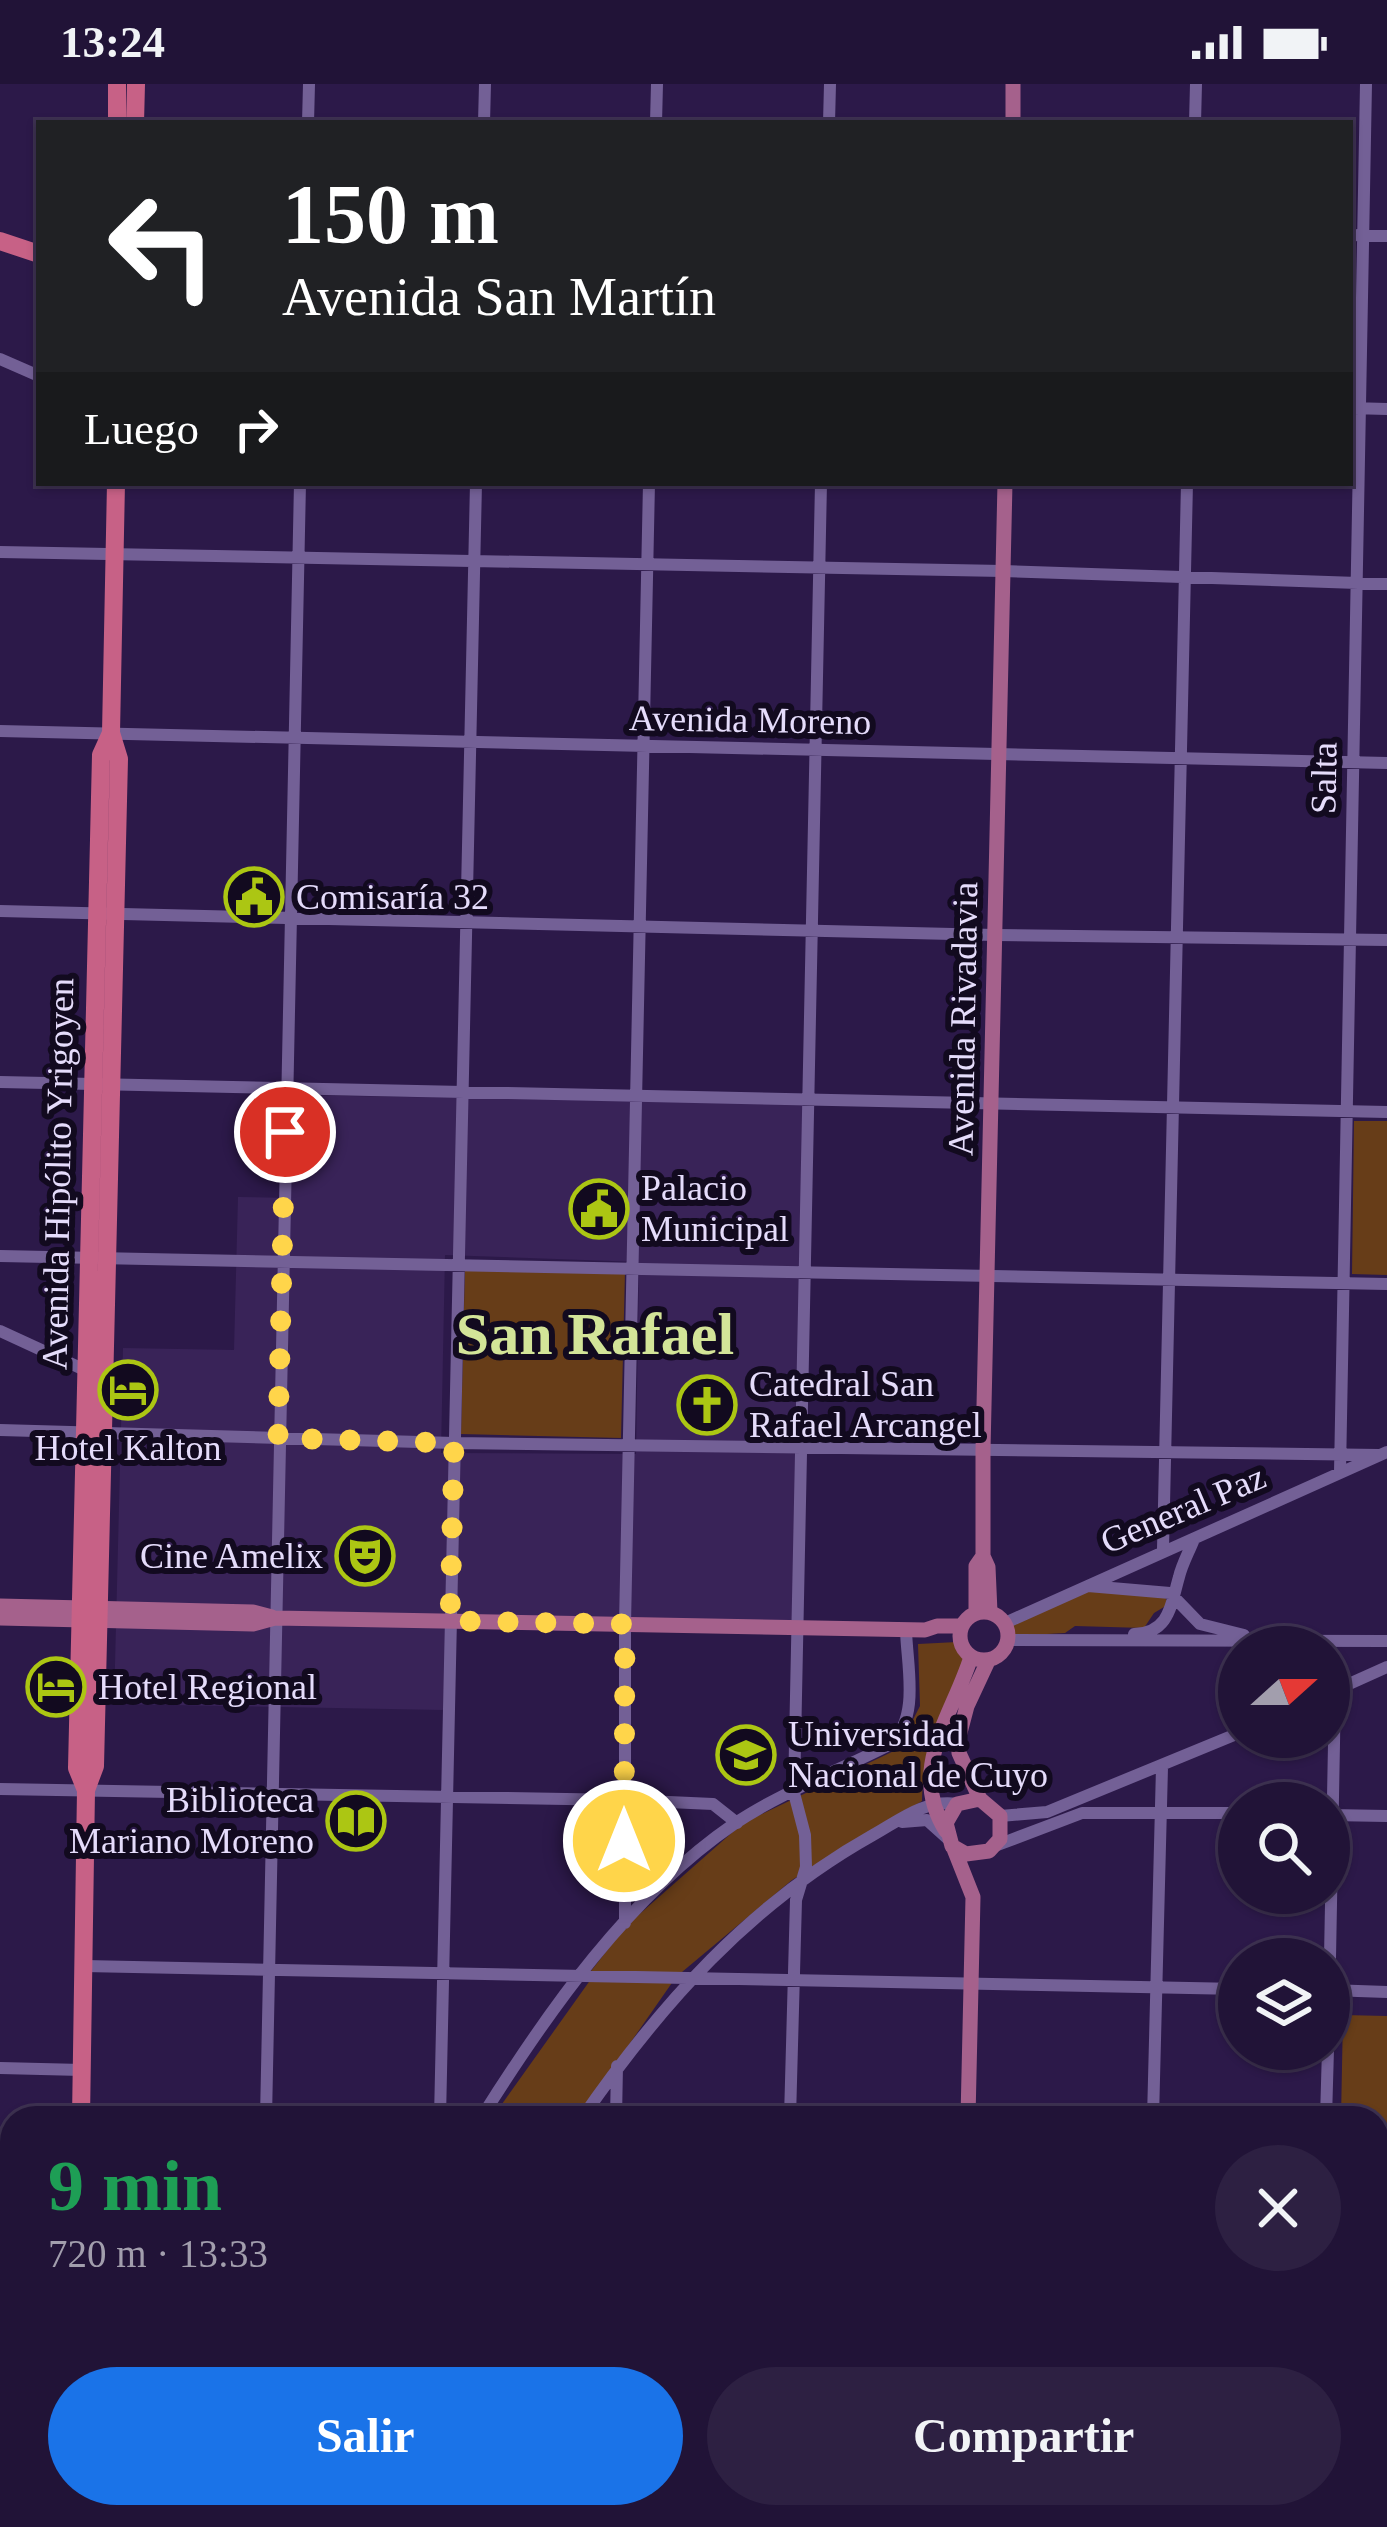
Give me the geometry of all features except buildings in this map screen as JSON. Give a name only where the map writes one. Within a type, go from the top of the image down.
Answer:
[{"type":"highway","points":[[117,84],[117,120]]},
{"type":"highway","points":[[135,120],[136,84]]},
{"type":"highway","points":[[0,241],[34,256]]},
{"type":"highway","name":"Avenida Hipólito Yrigoyen","points":[[81,2106],[86,1790],[77,1768],[90,1614],[106,913],[119,759],[111,733],[116,486]]},
{"type":"highway","name":"Avenida Hipólito Yrigoyen","points":[[94,1432],[86,1371],[98,1257]]},
{"type":"main road","points":[[1013,84],[1013,120]]},
{"type":"main road","name":"Avenida Rivadavia","points":[[983,1613],[976,1567],[983,1556],[1005,486]]},
{"type":"main road","points":[[0,1606],[253,1624],[275,1618],[961,1632],[983,1613],[1006,1631],[1001,1654],[979,1659]]},
{"type":"main road","points":[[0,1618],[90,1614]]},
{"type":"main road","points":[[961,1632],[979,1659],[958,1740],[960,1754],[980,1799],[1000,1816],[1002,1832],[988,1850],[973,1897],[968,2106]]},
{"type":"main road","points":[[973,1897],[931,1803],[935,1748],[979,1659]]},
{"type":"main road","points":[[980,1799],[957,1804],[948,1816],[949,1838],[966,1854],[988,1850]]},
{"type":"street","points":[[308,120],[309,84]]},
{"type":"street","points":[[484,120],[485,84]]},
{"type":"street","points":[[656,120],[657,84]]},
{"type":"street","points":[[829,120],[830,84]]},
{"type":"street","points":[[1195,120],[1196,84]]},
{"type":"street","name":"Salta","points":[[1340,1472],[1352,939],[1356,236],[1366,84]]},
{"type":"street","points":[[1356,236],[1387,236]]},
{"type":"street","points":[[0,358],[35,374]]},
{"type":"street","points":[[0,373],[35,374]]},
{"type":"street","points":[[1354,408],[1387,409]]},
{"type":"street","points":[[266,2106],[300,486]]},
{"type":"street","points":[[440,2106],[476,486]]},
{"type":"street","points":[[625,1923],[625,1624],[650,486]]},
{"type":"street","points":[[790,2106],[796,1900],[806,1867],[805,1835],[794,1793],[821,486]]},
{"type":"street","points":[[1163,1549],[1187,486]]},
{"type":"street","points":[[0,552],[1003,571],[1387,584]]},
{"type":"street","name":"Avenida Moreno","points":[[0,731],[1387,763]]},
{"type":"street","points":[[0,911],[813,932],[1387,940]]},
{"type":"street","points":[[0,1082],[1387,1112]]},
{"type":"street","points":[[0,1256],[1387,1284]]},
{"type":"street","points":[[0,1331],[86,1371]]},
{"type":"street","points":[[0,1430],[454,1443],[1383,1454]]},
{"type":"street","name":"General Paz","points":[[1006,1631],[1084,1585],[1383,1454]]},
{"type":"street","points":[[1068,1640],[1083,1632],[1151,1631],[1171,1613],[1194,1539]]},
{"type":"street","points":[[1084,1585],[1176,1596],[1200,1624],[1218,1630]]},
{"type":"street","points":[[490,2106],[581,1975],[625,1923],[736,1822],[899,1736],[909,1708],[906,1630]]},
{"type":"street","points":[[1006,1631],[1068,1640],[1218,1639]]},
{"type":"street","points":[[1350,1640],[1387,1641]]},
{"type":"street","points":[[1350,1684],[1387,1667]]},
{"type":"street","points":[[1000,1816],[1047,1812],[1218,1742]]},
{"type":"street","points":[[1153,2106],[1162,1767]]},
{"type":"street","points":[[0,1789],[624,1800],[713,1804],[736,1822]]},
{"type":"street","points":[[590,2106],[689,1978],[741,1927],[840,1854],[931,1803],[957,1804]]},
{"type":"street","points":[[988,1850],[1082,1813],[1218,1812]]},
{"type":"street","points":[[1350,1815],[1387,1816]]},
{"type":"street","points":[[895,1823],[927,1820],[949,1838]]},
{"type":"street","points":[[805,1835],[840,1854]]},
{"type":"street","points":[[84,1966],[1218,1988]]},
{"type":"street","points":[[1350,1991],[1387,1992]]},
{"type":"street","points":[[616,2106],[617,2066]]},
{"type":"street","points":[[0,2068],[82,2070]]},
{"type":"street","points":[[1326,2106],[1327,2070]]},
{"type":"shaded area","points":[[292,1095],[803,1104],[793,1623],[448,1617],[443,1710],[114,1704],[123,1348],[234,1350],[238,1197],[289,1198]],"holes":[[[445,1255],[639,1262],[636,1454],[441,1453]]]},
{"type":"shaded area","points":[[1354,1121],[1387,1121],[1387,1275],[1352,1274]]},
{"type":"shaded area","points":[[465,1267],[625,1271],[621,1438],[461,1434]]},
{"type":"shaded area","points":[[1085,1585],[1164,1596],[1169,1604],[1154,1613],[1144,1628],[1075,1626],[1065,1633],[1013,1636],[1010,1624]]},
{"type":"shaded area","points":[[957,1642],[965,1663],[930,1746],[922,1801],[792,1880],[676,1977],[586,2106],[501,2106],[626,1926],[743,1823],[898,1749],[920,1706],[918,1644]]},
{"type":"shaded area","points":[[1350,2015],[1387,2016],[1387,2106],[1341,2106],[1342,2070],[1350,2070]]},
{"type":"place","name":"Comisaría 32","points":[[254,897]]},
{"type":"place","name":"Palacio Municipal","points":[[599,1209]]},
{"type":"place","name":"Hotel Kalton","points":[[128,1390]]},
{"type":"place","name":"Catedral San Rafael Arcangel","points":[[707,1405]]},
{"type":"place","name":"Cine Amelix","points":[[365,1556]]},
{"type":"place","name":"Hotel Regional","points":[[56,1687]]},
{"type":"place","name":"Universidad Nacional de Cuyo","points":[[746,1755]]},
{"type":"place","name":"Biblioteca Mariano Moreno","points":[[356,1821]]},
{"type":"district","name":"San Rafael","points":[[595,1334]]},
{"type":"route","points":[[285,1132],[278,1438],[454,1443],[450,1621],[625,1624],[624,1841]]}]
